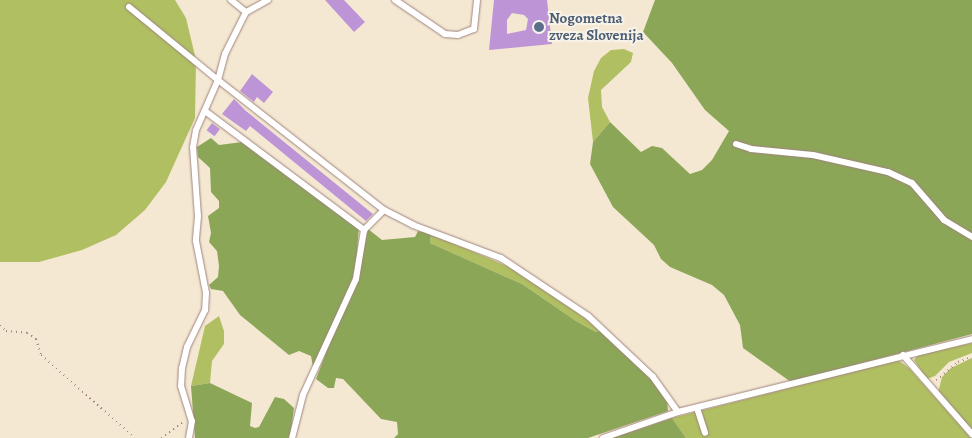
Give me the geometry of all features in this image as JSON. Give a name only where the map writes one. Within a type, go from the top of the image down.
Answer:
[{"type":"lane","points":[[231,0],[246,12]]},
{"type":"lane","points":[[190,438],[192,421],[181,386],[182,368],[187,347],[205,310],[206,293],[196,241],[197,191],[193,146],[196,130],[218,80],[225,54],[246,12],[268,0]]},
{"type":"lane","points":[[395,0],[445,34],[458,35],[474,29],[477,0]]},
{"type":"lane","points":[[130,7],[218,80],[384,210],[413,225],[501,258],[588,316],[653,377],[678,412]]},
{"type":"lane","points":[[205,111],[364,230]]},
{"type":"lane","points":[[736,144],[751,149],[813,155],[888,172],[912,183],[944,220],[972,237]]},
{"type":"lane","points":[[292,438],[303,395],[356,279],[364,230],[384,210]]},
{"type":"lane","points":[[603,438],[678,412],[972,339]]},
{"type":"lane","points":[[903,356],[972,434]]},
{"type":"lane","points":[[697,408],[705,432]]},
{"type":"path","points":[[0,325],[6,331],[27,334],[36,339],[41,355],[135,438]]},
{"type":"path","points":[[929,387],[958,362],[972,357]]},
{"type":"path","points":[[161,438],[184,422],[186,417]]},
{"type":"green space","points":[[0,0],[175,0],[186,18],[196,60],[195,118],[166,182],[145,210],[116,235],[82,250],[39,262],[0,262]]},
{"type":"green space","points":[[655,0],[972,0],[972,334],[791,382],[743,348],[740,325],[724,295],[712,285],[670,267],[661,259],[654,245],[613,207],[590,164],[593,142],[610,122],[641,152],[652,146],[662,148],[690,174],[702,170],[712,160],[729,131],[705,110],[672,63],[643,32]]},
{"type":"green space","points":[[624,49],[633,53],[631,62],[601,90],[602,107],[610,122],[593,142],[588,98],[594,71],[601,58],[611,50]]},
{"type":"green space","points":[[211,138],[219,145],[250,141],[359,223],[356,270],[314,372],[311,356],[299,351],[289,355],[240,315],[223,291],[211,289],[209,285],[218,277],[219,266],[217,251],[209,242],[211,233],[208,216],[219,208],[219,201],[211,192],[210,168],[198,157],[197,147]]},
{"type":"green space","points":[[368,229],[382,240],[415,237],[418,231],[431,234],[430,243],[522,284],[576,321],[596,332],[602,330],[653,380],[667,398],[668,411],[588,438],[394,438],[398,434],[397,422],[381,419],[343,379],[336,378],[334,388],[328,388],[316,379],[341,313],[358,280]]},
{"type":"green space","points":[[431,234],[514,269],[602,330],[596,332],[576,321],[522,284],[430,243]]},
{"type":"green space","points":[[219,316],[224,331],[224,344],[212,361],[210,383],[191,386],[205,326]]},
{"type":"green space","points":[[972,343],[972,353],[949,362],[935,376],[927,379],[914,360],[918,355]]},
{"type":"green space","points":[[972,358],[972,431],[938,393],[942,377],[951,368]]},
{"type":"green space","points":[[898,360],[909,368],[971,438],[686,438],[672,418]]},
{"type":"green space","points":[[210,383],[252,403],[250,426],[255,428],[259,427],[275,397],[284,399],[294,408],[290,438],[195,438],[191,386]]},
{"type":"green space","points":[[672,418],[686,438],[612,438]]},
{"type":"building","points":[[325,0],[344,0],[365,22],[354,32]]},
{"type":"building","name":"Nogometna zveza Slovenija","points":[[494,0],[547,0],[552,44],[489,50]],"holes":[[[512,13],[524,15],[528,19],[526,30],[507,34],[507,20]]]},
{"type":"building","points":[[252,74],[273,92],[264,103],[257,97],[254,102],[240,91]]},
{"type":"building","points":[[234,99],[246,111],[373,214],[366,221],[250,126],[246,131],[222,114]]},
{"type":"building","points":[[212,123],[220,129],[215,136],[207,130]]},
{"type":"place","name":"Nogometna zveza Slovenija","points":[[539,27]]}]
